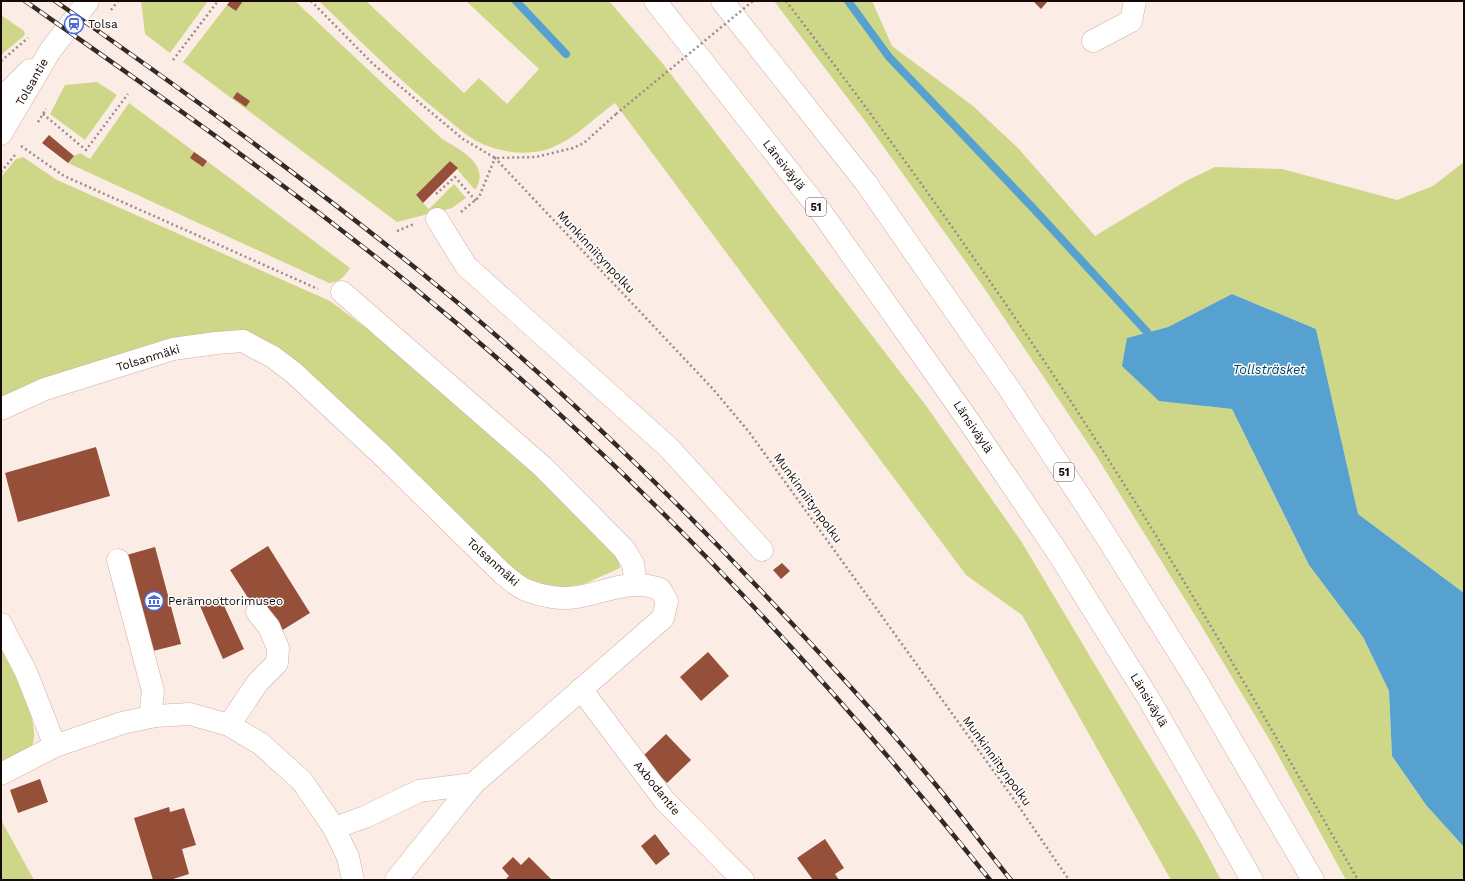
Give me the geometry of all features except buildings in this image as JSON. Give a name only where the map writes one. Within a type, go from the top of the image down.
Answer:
[{"type":"main road","name":"Tolsantie","points":[[1,134],[50,51],[88,1]]},
{"type":"main road","name":"Länsiväylä","points":[[655,1],[822,213],[968,420],[1058,553],[1150,701],[1252,880]]},
{"type":"main road","name":"51","points":[[722,1],[866,183],[1008,386],[1102,530],[1196,680],[1313,880]]},
{"type":"main road","points":[[1093,42],[1131,21],[1135,1]]},
{"type":"main road","name":"Tolsantie","points":[[1,98],[50,51]]},
{"type":"main road","points":[[435,208],[466,266],[668,447],[762,550]]},
{"type":"main road","points":[[342,292],[543,467],[624,549],[633,564],[636,583]]},
{"type":"main road","name":"Tolsanmäki","points":[[1,409],[45,389],[173,349],[243,341],[273,357],[294,373],[382,455],[504,574],[524,590],[547,596],[575,598],[636,583],[660,588],[667,601],[663,618],[473,784],[396,880]]},
{"type":"main road","points":[[118,560],[153,690],[150,717]]},
{"type":"main road","points":[[229,725],[258,682],[277,663],[278,648],[269,627],[257,612]]},
{"type":"main road","points":[[1,624],[26,672],[55,746]]},
{"type":"main road","name":"Axbodantie","points":[[581,689],[665,801],[743,880]]},
{"type":"main road","points":[[1,774],[55,746],[122,723],[150,717],[190,714],[229,725],[261,744],[302,781],[334,828],[348,857],[353,880]]},
{"type":"main road","points":[[334,828],[365,817],[420,791],[473,784]]},
{"type":"path","points":[[173,60],[218,1]]},
{"type":"path","name":"Munkinniitynpolku","points":[[311,1],[372,63],[463,139],[495,158],[713,389],[749,432],[1013,798],[1069,880]]},
{"type":"path","points":[[495,158],[536,157],[572,148],[584,143],[616,114],[753,1]]},
{"type":"path","points":[[786,1],[943,215],[1057,381],[1154,532],[1248,688],[1358,880]]},
{"type":"path","points":[[1,60],[29,38]]},
{"type":"path","points":[[44,114],[86,150],[128,94]]},
{"type":"path","points":[[21,147],[64,176],[330,294],[342,292]]},
{"type":"path","points":[[435,208],[455,177],[476,201]]},
{"type":"green space","points":[[141,1],[208,1],[170,53],[145,34]]},
{"type":"green space","points":[[243,1],[295,1],[442,139],[471,159],[477,166],[479,173],[479,181],[475,190],[450,161],[416,196],[429,209],[454,184],[466,198],[452,208],[397,222],[183,62],[227,5],[236,11]]},
{"type":"green space","points":[[319,1],[366,1],[464,93],[479,78],[507,104],[539,69],[466,1],[609,1],[663,64],[927,407],[1021,541],[1198,837],[1221,880],[1171,880],[1022,615],[966,575],[615,103],[574,136],[545,150],[538,152],[516,152],[488,146],[463,132],[425,101]]},
{"type":"green space","points":[[774,1],[872,1],[892,46],[973,106],[1018,148],[1095,236],[1186,181],[1215,167],[1282,169],[1397,200],[1433,186],[1464,162],[1464,593],[1358,514],[1316,329],[1232,294],[1168,327],[1127,338],[1204,406],[1232,409],[1309,565],[1363,637],[1389,691],[1392,756],[1426,805],[1464,847],[1464,880],[1346,880],[1272,744],[1097,457],[980,282],[868,125]]},
{"type":"green space","points":[[1,15],[24,31],[25,35],[1,55]]},
{"type":"green space","points":[[97,82],[117,95],[85,140],[50,114],[65,85]]},
{"type":"green space","points":[[129,103],[350,268],[346,274],[339,280],[329,283],[68,163],[74,156],[80,153],[90,159]]},
{"type":"green space","points":[[23,157],[57,180],[330,301],[378,337],[514,455],[610,547],[619,560],[620,568],[584,584],[559,588],[527,582],[249,335],[1,405],[1,177],[16,159]]},
{"type":"green space","points":[[1,648],[25,698],[34,727],[34,739],[28,752],[1,766]]},
{"type":"green space","points":[[1,820],[34,880],[1,880]]},
{"type":"water","name":"Tollsträsket","points":[[1232,294],[1316,329],[1358,514],[1464,593],[1464,847],[1426,805],[1392,756],[1389,691],[1363,637],[1309,565],[1232,409],[1159,401],[1122,366],[1127,338],[1168,327]]},
{"type":"waterway","points":[[516,1],[566,54]]},
{"type":"waterway","points":[[848,1],[889,57],[1033,208],[1147,332]]},
{"type":"railway","points":[[25,1],[221,140],[318,212],[412,286],[569,422],[644,494],[788,643],[857,721],[990,880]]},
{"type":"railway","points":[[55,1],[148,66],[329,200],[464,308],[554,387],[684,511],[828,662],[887,727],[936,785],[1011,880]]},
{"type":"place","name":"Tolsa","points":[[74,24]]},
{"type":"place","name":"Perämoottorimuseo","points":[[154,601]]}]
